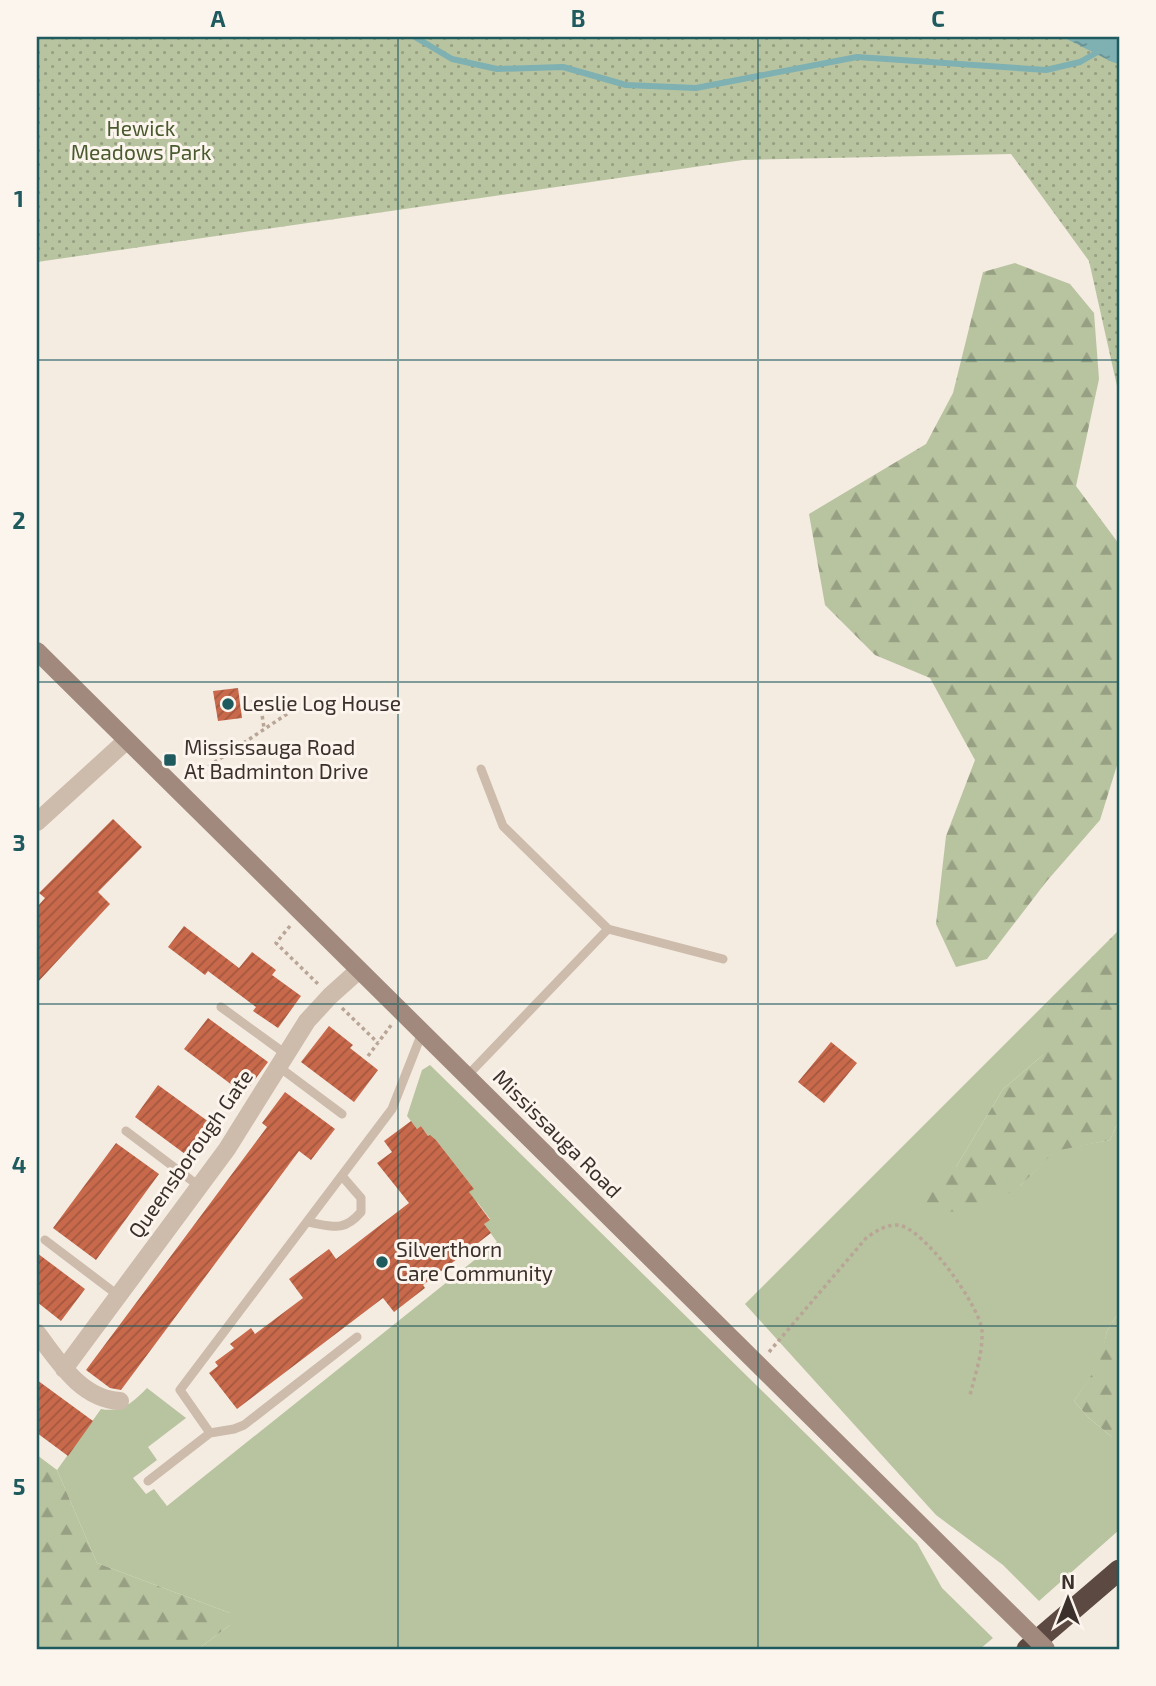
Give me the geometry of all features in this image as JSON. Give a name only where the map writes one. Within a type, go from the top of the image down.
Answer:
[{"type":"highway","points":[[1027,1649],[1119,1570]]},
{"type":"main road","name":"Mississauga Road","points":[[37,651],[1046,1649]]},
{"type":"street","points":[[37,822],[126,741]]},
{"type":"street","name":"Queensborough Gate","points":[[64,1369],[227,1149],[318,1008],[359,970]]},
{"type":"street","points":[[37,1333],[64,1369],[93,1395],[105,1400],[120,1401]]},
{"type":"lane","points":[[481,769],[503,826],[608,929],[723,959]]},
{"type":"lane","points":[[467,1076],[608,929]]},
{"type":"lane","points":[[221,1007],[342,1114]]},
{"type":"lane","points":[[210,1433],[180,1390],[392,1109],[422,1032]]},
{"type":"lane","points":[[127,1131],[200,1186]]},
{"type":"lane","points":[[307,1222],[338,1227],[351,1223],[361,1212],[361,1198],[342,1176]]},
{"type":"lane","points":[[45,1240],[119,1296]]},
{"type":"lane","points":[[148,1481],[210,1433],[234,1429],[244,1424],[357,1337]]},
{"type":"path","points":[[244,703],[256,702],[261,708],[265,729]]},
{"type":"path","points":[[191,778],[293,710]]},
{"type":"path","points":[[292,924],[276,943],[322,988]]},
{"type":"path","points":[[336,1002],[378,1043]]},
{"type":"path","points":[[368,1056],[393,1023]]},
{"type":"path","points":[[758,1365],[867,1237],[882,1228],[897,1225],[911,1228],[926,1241],[979,1317],[982,1332],[981,1351],[970,1395]]},
{"type":"green space","name":"Hewick Meadows Park","points":[[37,37],[1119,37],[1119,395],[1089,261],[1011,154],[743,160],[37,262]]},
{"type":"green space","points":[[1015,263],[1070,284],[1094,313],[1099,379],[1076,486],[1119,544],[1119,759],[1100,820],[1046,882],[987,959],[956,967],[936,924],[946,836],[975,760],[930,678],[875,655],[825,605],[809,514],[926,444],[953,393],[983,272]]},
{"type":"green space","points":[[1119,930],[1119,1120],[1110,1140],[1055,1151],[1020,1186],[981,1211],[930,1212],[920,1189],[956,1167],[1003,1089],[1043,1055],[1043,1013],[1051,998]]},
{"type":"green space","points":[[1051,998],[1043,1014],[1043,1055],[1003,1089],[956,1167],[1020,1186],[1055,1150],[1110,1140],[1119,1120],[1119,1312],[1107,1331],[1100,1364],[1074,1401],[1112,1437],[1119,1437],[1119,1530],[1039,1601],[1003,1565],[936,1515],[745,1304]]},
{"type":"green space","points":[[430,1065],[917,1543],[942,1588],[993,1638],[980,1649],[198,1649],[230,1625],[230,1613],[97,1563],[57,1470],[101,1409],[121,1408],[147,1388],[186,1418],[148,1447],[157,1460],[133,1478],[146,1494],[154,1489],[167,1506],[497,1242],[484,1224],[490,1219],[478,1203],[466,1195],[473,1188],[436,1140],[428,1136],[421,1126],[417,1129],[407,1116],[422,1070]]},
{"type":"green space","points":[[1119,1312],[1119,1437],[1112,1437],[1074,1401],[1099,1364],[1107,1331]]},
{"type":"green space","points":[[37,1455],[57,1470],[97,1563],[230,1613],[230,1625],[198,1649],[37,1649]]},
{"type":"water","points":[[1063,37],[1119,37],[1119,64],[1112,62]]},
{"type":"building","name":"Leslie Log House","points":[[238,688],[242,718],[218,721],[213,691]]},
{"type":"building","points":[[113,819],[142,847],[98,892],[110,904],[37,983],[37,907],[45,898],[39,893]]},
{"type":"building","points":[[184,926],[239,968],[252,952],[276,970],[272,975],[301,996],[278,1028],[253,1011],[256,1007],[208,971],[205,975],[168,947]]},
{"type":"building","points":[[208,1018],[268,1062],[244,1094],[184,1049]]},
{"type":"building","points":[[329,1026],[353,1045],[350,1048],[378,1070],[354,1102],[301,1062]]},
{"type":"building","points":[[831,1042],[857,1063],[824,1103],[798,1082]]},
{"type":"building","points":[[158,1085],[209,1122],[185,1154],[135,1117]]},
{"type":"building","points":[[285,1092],[335,1129],[311,1160],[299,1151],[121,1390],[110,1388],[86,1370],[267,1127],[262,1123]]},
{"type":"building","name":"Silverthorn Care Community","points":[[411,1121],[417,1129],[421,1126],[428,1136],[436,1140],[474,1189],[469,1192],[490,1220],[484,1224],[491,1233],[423,1285],[425,1288],[394,1312],[383,1298],[237,1409],[209,1373],[218,1366],[215,1362],[234,1348],[230,1344],[251,1328],[255,1334],[303,1298],[289,1279],[329,1249],[336,1259],[409,1203],[377,1163],[392,1152],[384,1141]]},
{"type":"building","points":[[116,1143],[159,1174],[96,1260],[53,1228]]},
{"type":"building","points":[[37,1253],[85,1289],[61,1321],[37,1302]]},
{"type":"building","points":[[37,1380],[93,1421],[68,1456],[37,1433]]},
{"type":"waterway","points":[[415,37],[452,59],[497,69],[563,67],[626,85],[696,88],[857,57],[1046,70],[1080,62],[1103,49]]},
{"type":"place","name":"Leslie Log House","points":[[228,704]]},
{"type":"place","name":"Mississauga Road At Badminton Drive","points":[[170,760]]},
{"type":"place","name":"Silverthorn Care Community","points":[[382,1262]]}]
